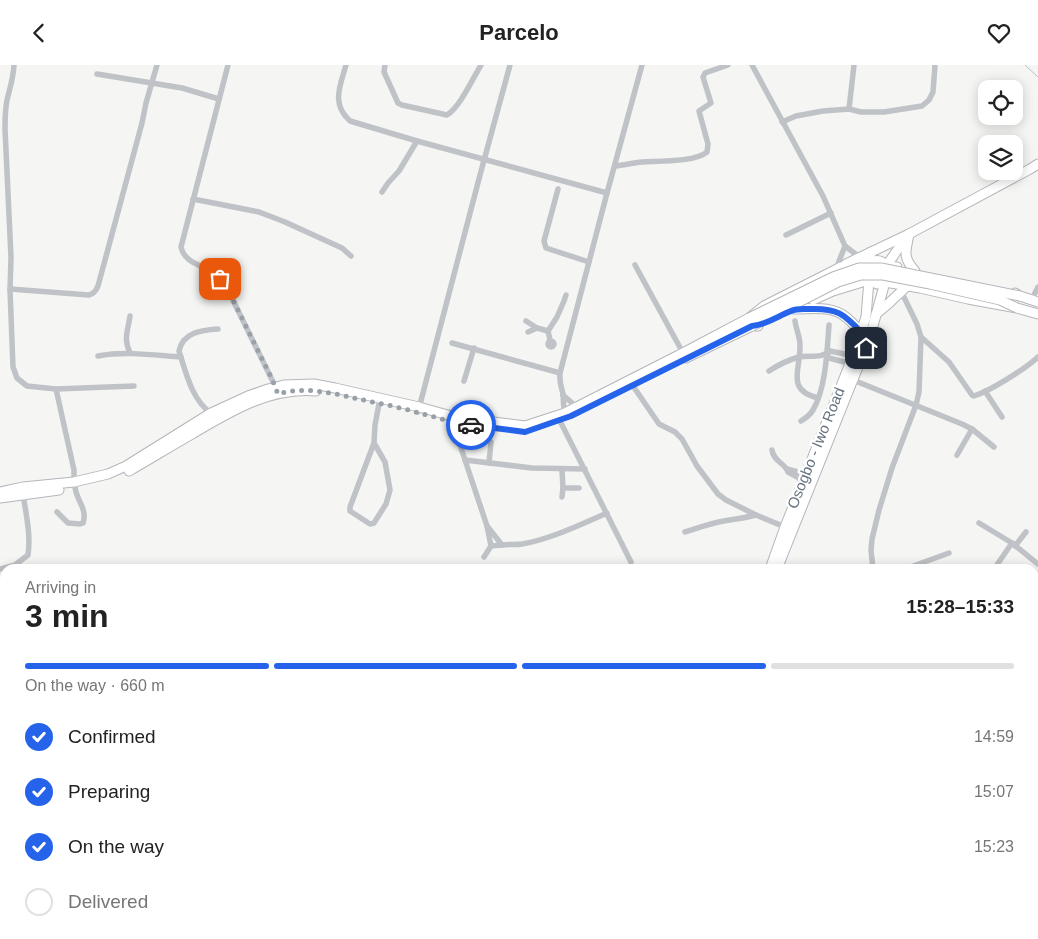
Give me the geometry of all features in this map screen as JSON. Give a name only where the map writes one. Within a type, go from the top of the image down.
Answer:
[{"type":"main road","points":[[750,322],[764,306],[909,234],[1038,164]]},
{"type":"main road","points":[[887,265],[909,234]]},
{"type":"main road","points":[[909,234],[906,258],[910,270]]},
{"type":"main road","points":[[871,252],[866,274],[869,280],[877,284],[885,282],[1017,308]]},
{"type":"main road","points":[[838,268],[869,264],[878,260],[887,265],[1005,289],[1020,296]]},
{"type":"main road","points":[[885,282],[890,274],[890,269],[887,265]]},
{"type":"main road","points":[[576,410],[633,386],[832,277],[859,268],[881,268],[1035,300]]},
{"type":"main road","points":[[903,287],[901,275],[910,270]]},
{"type":"main road","points":[[0,491],[23,487],[75,484],[108,474],[126,466],[212,413],[248,396],[277,390],[285,392],[314,390],[379,404],[418,409],[454,423],[525,432],[564,417],[683,353],[838,282],[861,275],[883,275],[930,284],[1000,300],[1038,315]]},
{"type":"main road","points":[[750,322],[760,325],[827,293],[869,280]]},
{"type":"main road","name":"Osogbo - Iwo Road","points":[[779,564],[853,380],[861,332],[866,317],[869,280]]},
{"type":"main road","name":"Osogbo - Iwo Road","points":[[772,564],[804,477],[856,361],[870,337],[885,282]]},
{"type":"main road","points":[[876,314],[903,287]]},
{"type":"main road","points":[[794,309],[822,308],[831,310],[846,317],[861,332]]},
{"type":"main road","points":[[0,498],[109,479],[129,471],[215,420],[284,385],[314,384],[455,417],[524,425],[564,417]]},
{"type":"street","points":[[14,65],[5,112],[5,129],[11,257],[10,289],[13,367],[17,379],[27,386],[56,389],[134,386]]},
{"type":"street","points":[[10,289],[89,295],[96,291],[157,65]]},
{"type":"street","points":[[228,65],[182,241],[182,251],[188,259],[220,279],[227,288],[277,390]]},
{"type":"street","points":[[346,65],[338,96],[342,114],[350,121],[607,193]]},
{"type":"street","points":[[385,65],[384,72],[398,103],[447,115],[457,106],[481,65]]},
{"type":"street","points":[[418,409],[510,65]]},
{"type":"street","points":[[631,562],[585,469],[564,417],[560,373],[642,65]]},
{"type":"street","points":[[615,166],[701,157],[707,153],[708,144],[699,111],[710,103],[704,75],[728,65]]},
{"type":"street","points":[[752,65],[808,166],[845,246],[869,264]]},
{"type":"street","points":[[849,109],[854,65]]},
{"type":"street","points":[[782,121],[823,111],[849,109],[861,112],[884,112],[922,106],[933,93],[935,65]]},
{"type":"street","points":[[97,74],[182,88],[219,99]]},
{"type":"street","points":[[382,192],[399,171],[417,141]]},
{"type":"street","points":[[558,189],[544,241],[545,246],[546,248],[589,262]]},
{"type":"street","points":[[193,199],[259,212],[342,248],[351,256]]},
{"type":"street","points":[[786,235],[830,213]]},
{"type":"street","points":[[838,268],[845,246]]},
{"type":"street","points":[[635,265],[683,353]]},
{"type":"street","points":[[872,564],[872,539],[892,468],[916,405],[919,392],[921,337],[903,287]]},
{"type":"street","points":[[1035,300],[1038,287]]},
{"type":"street","points":[[548,331],[557,317],[566,295]]},
{"type":"street","points":[[130,316],[126,344],[130,353]]},
{"type":"street","points":[[526,321],[537,328],[548,331]]},
{"type":"street","points":[[794,321],[799,336],[798,385],[802,391],[818,398]]},
{"type":"street","points":[[801,421],[813,410],[818,398],[825,369],[829,325]]},
{"type":"street","points":[[528,332],[537,328]]},
{"type":"street","points":[[212,413],[205,409],[196,395],[186,376],[179,351],[185,338],[193,333],[218,329]]},
{"type":"street","points":[[548,331],[552,342],[566,347]]},
{"type":"street","points":[[921,337],[951,364],[972,395],[986,391],[1038,357]]},
{"type":"street","points":[[452,343],[560,373]]},
{"type":"street","points":[[464,381],[474,348]]},
{"type":"street","points":[[769,371],[786,361],[800,357],[827,355],[830,351],[856,361]]},
{"type":"street","points":[[98,356],[113,353],[130,353],[181,357]]},
{"type":"street","points":[[853,380],[962,424],[972,429],[994,447]]},
{"type":"street","points":[[633,386],[659,424],[675,432],[682,439],[697,466],[718,494],[726,500],[784,527]]},
{"type":"street","points":[[56,389],[74,470],[76,493],[84,512],[83,523],[68,523],[57,512]]},
{"type":"street","points":[[986,391],[1002,417]]},
{"type":"street","points":[[563,395],[572,403],[576,410]]},
{"type":"street","points":[[374,443],[385,462],[390,490],[386,504],[374,523],[370,524],[350,511],[350,509],[374,443],[379,404]]},
{"type":"street","points":[[454,423],[487,526],[491,547]]},
{"type":"street","points":[[957,455],[972,429]]},
{"type":"street","points":[[489,463],[491,442]]},
{"type":"street","points":[[772,450],[776,460],[787,469],[804,477]]},
{"type":"street","points":[[465,460],[532,469],[585,469]]},
{"type":"street","points":[[562,470],[562,497]]},
{"type":"street","points":[[563,488],[579,488]]},
{"type":"street","points":[[16,564],[28,555],[29,533],[23,494]]},
{"type":"street","points":[[484,557],[491,547],[539,540],[606,513]]},
{"type":"street","points":[[685,532],[719,522],[756,515]]},
{"type":"street","points":[[978,523],[1014,545],[1035,564]]},
{"type":"street","points":[[487,526],[502,545]]},
{"type":"street","points":[[998,564],[1026,532]]},
{"type":"street","points":[[923,564],[949,553]]},
{"type":"waterway","points":[[1025,65],[1038,77]]},
{"type":"way so far","points":[[220,279],[227,288],[278,394],[314,390],[334,393],[418,412],[454,423],[471,425]]},
{"type":"route","points":[[471,425],[525,432],[560,421],[712,345],[794,309],[822,308],[846,317],[861,332],[850,363],[858,366],[866,348]]}]
